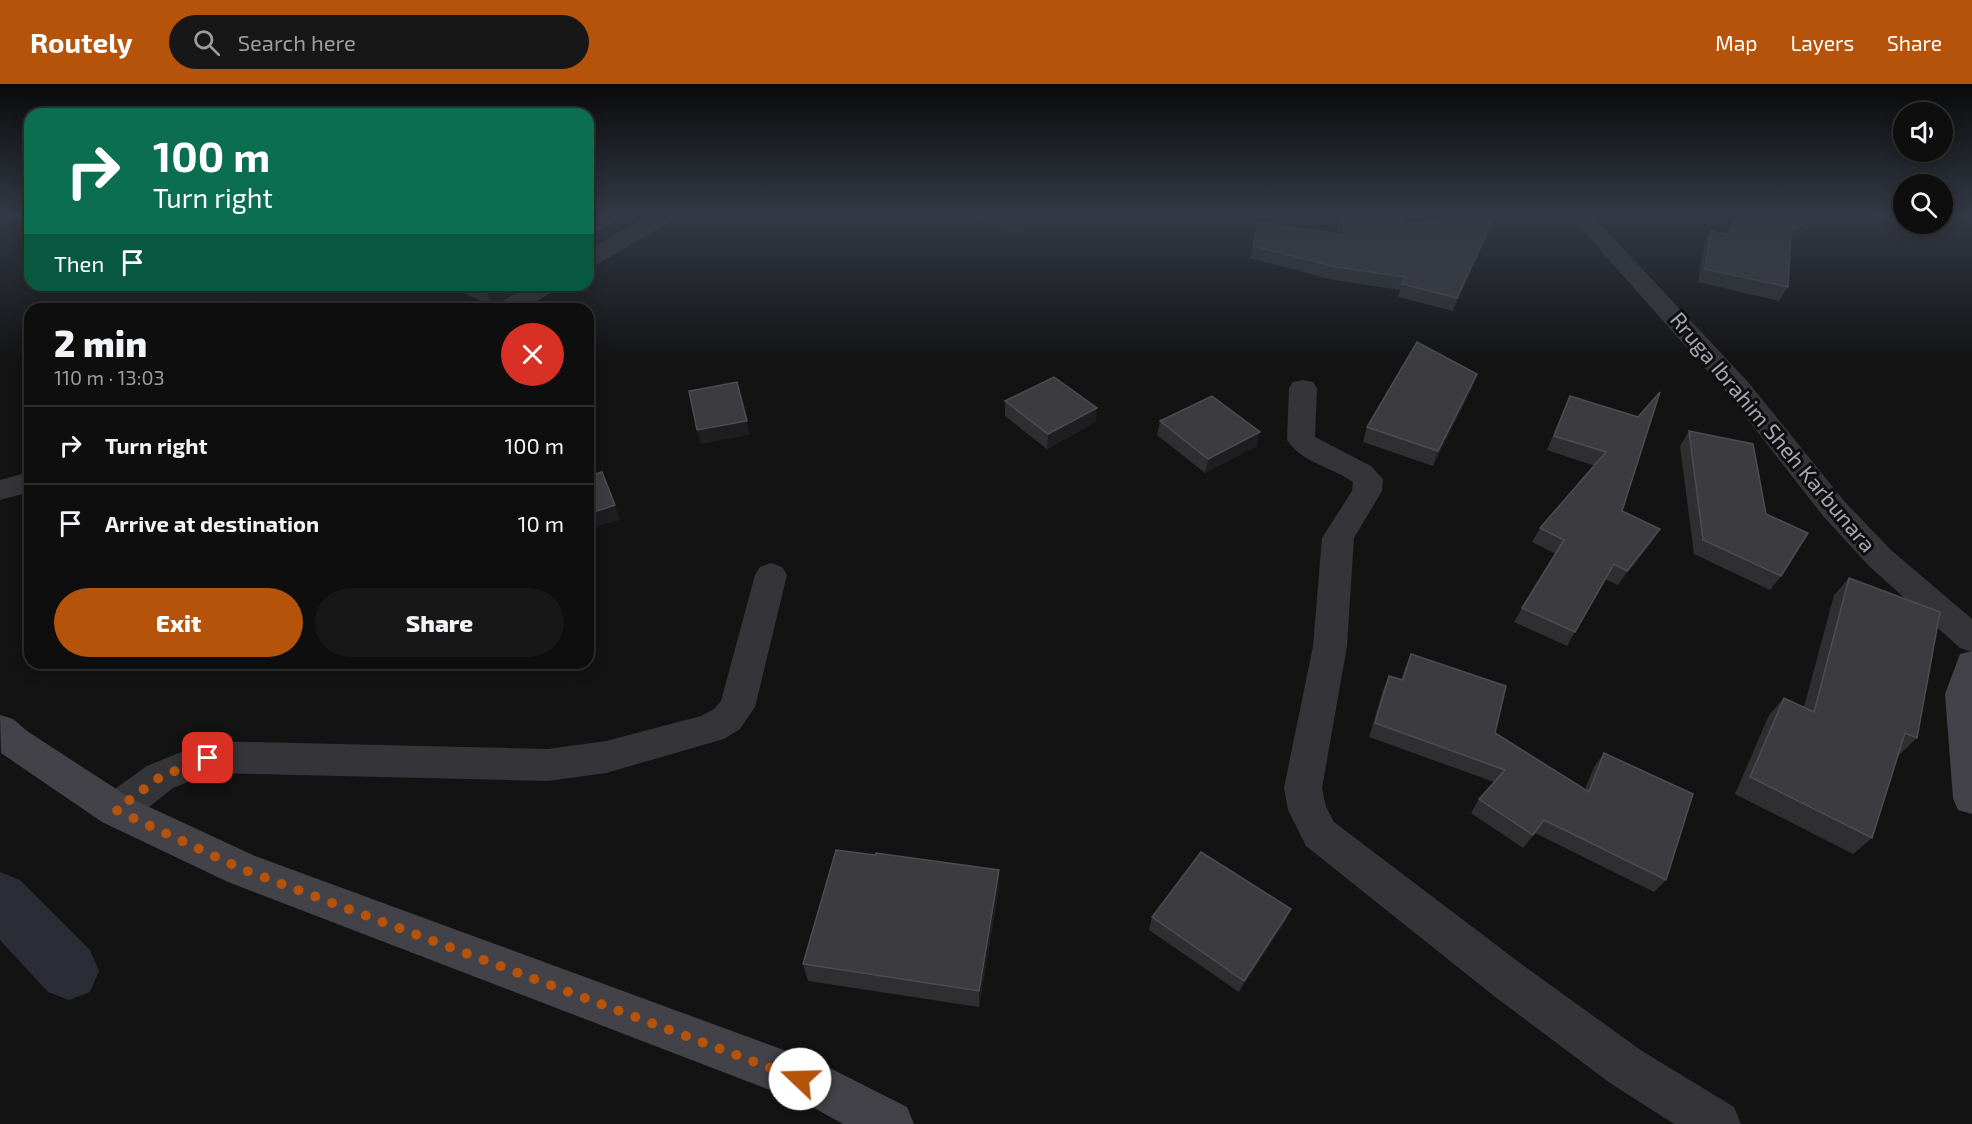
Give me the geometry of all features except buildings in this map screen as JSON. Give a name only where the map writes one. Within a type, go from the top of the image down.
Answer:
[{"type":"main road","points":[[1972,664],[1963,694],[1972,798]]},
{"type":"main road","points":[[0,730],[14,742],[116,810],[242,869],[822,1088],[890,1124]]},
{"type":"street","name":"Rruga Ibrahim Sheh Karbunara","points":[[1625,265],[1738,388],[1834,509],[1880,558],[1972,639]]},
{"type":"street","points":[[516,303],[536,291]]},
{"type":"street","points":[[1303,388],[1301,440],[1310,449],[1357,468],[1368,479],[1367,491],[1338,538],[1330,646],[1303,788],[1307,810],[1320,834],[1509,981],[1626,1068],[1717,1124]]},
{"type":"street","points":[[0,490],[24,484]]},
{"type":"street","points":[[116,810],[160,777],[208,758],[548,765],[606,756],[711,728],[727,719],[737,707],[771,574]]},
{"type":"waterway","points":[[0,899],[69,971]]},
{"type":"route","points":[[208,758],[160,777],[116,810],[242,869],[800,1079]]}]
